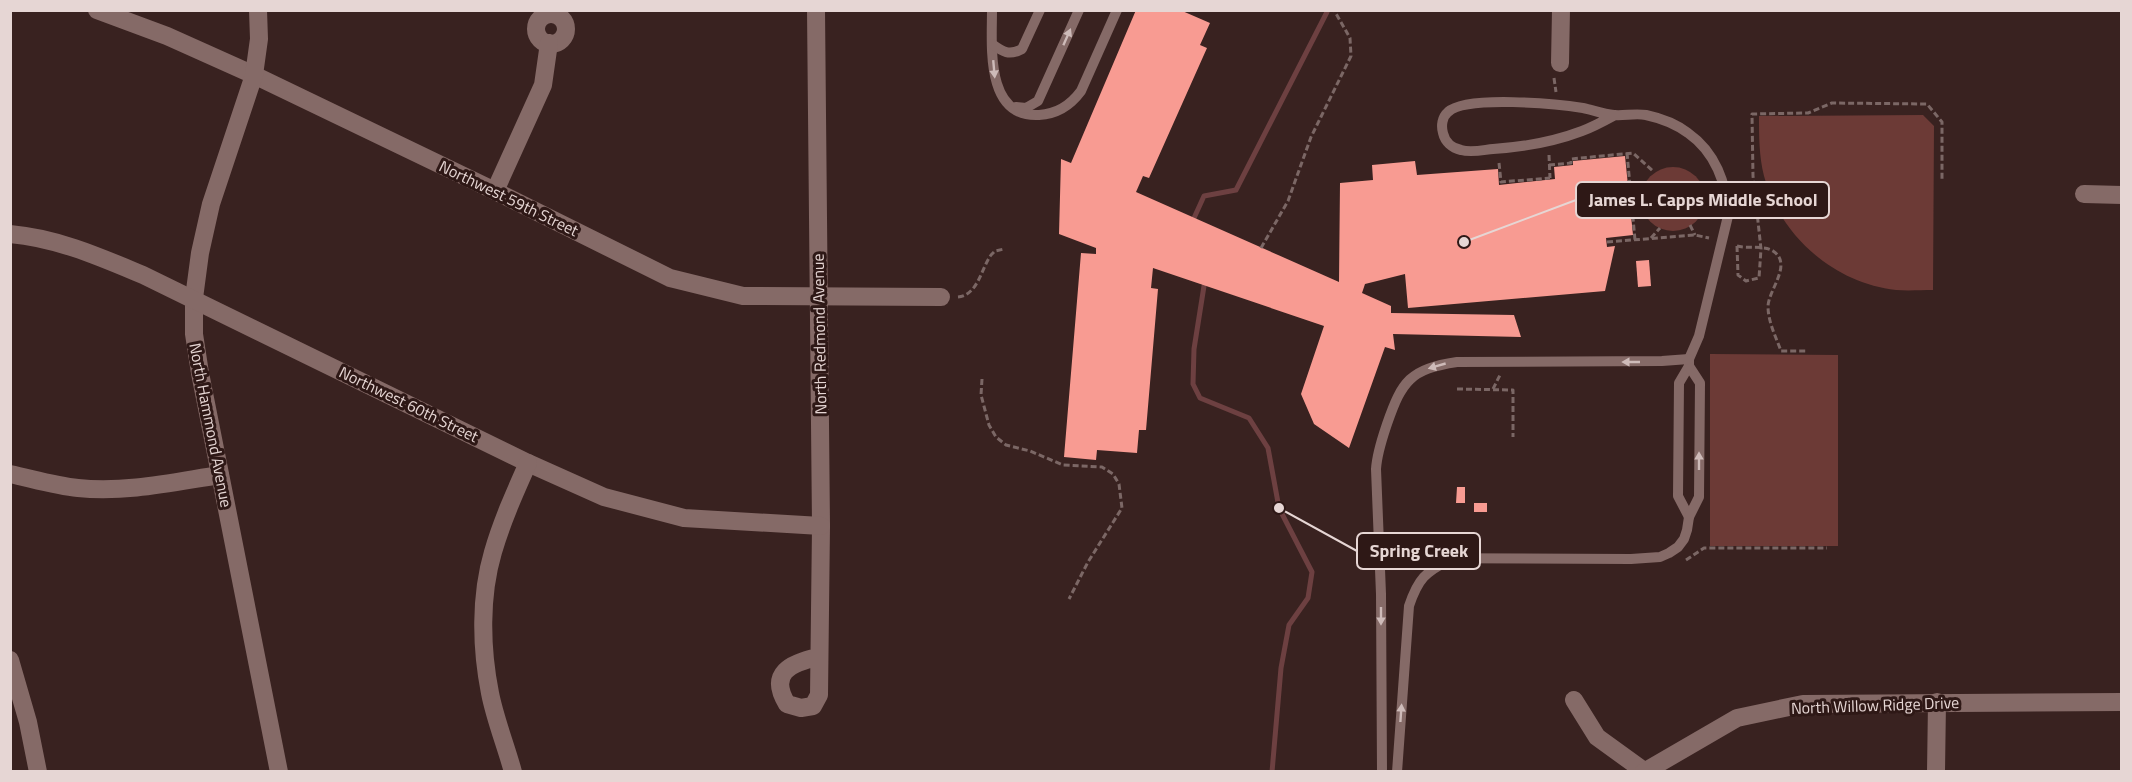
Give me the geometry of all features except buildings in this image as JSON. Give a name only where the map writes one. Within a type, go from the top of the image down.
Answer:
[{"type":"street","name":"Northwest 59th Street","points":[[97,10],[167,36],[254,75],[670,278],[743,296],[941,297]]},
{"type":"street","name":"North Hammond Avenue","points":[[258,10],[259,39],[254,75],[211,204],[200,253],[194,298],[194,334],[279,771]]},
{"type":"street","name":"North Redmond Avenue","points":[[816,10],[821,526],[818,657]]},
{"type":"street","points":[[1560,63],[1561,10]]},
{"type":"street","points":[[495,191],[543,85],[549,44]]},
{"type":"street","points":[[2084,194],[2121,195]]},
{"type":"street","name":"Northwest 60th Street","points":[[10,234],[25,235],[82,250],[194,298],[528,463],[604,497],[684,518],[821,526]]},
{"type":"street","points":[[513,771],[490,694],[485,660],[484,624],[486,591],[493,554],[504,518],[528,463]]},
{"type":"street","points":[[10,474],[79,488],[122,489],[220,475]]},
{"type":"street","points":[[10,660],[28,722],[38,771]]},
{"type":"street","points":[[1574,700],[1596,737],[1644,771]]},
{"type":"street","points":[[1936,771],[1937,702]]},
{"type":"street","name":"North Willow Ridge Drive","points":[[1644,771],[1737,718],[1803,704],[2121,702]]},
{"type":"lane","points":[[992,10],[995,82],[1010,105],[1020,113],[1031,116],[1044,115],[1065,108],[1074,101],[1082,91],[1117,10]]},
{"type":"lane","points":[[992,44],[1004,53],[1010,54],[1022,49],[1040,10]]},
{"type":"lane","points":[[1010,105],[1026,108],[1038,101],[1079,10]]},
{"type":"lane","points":[[1615,115],[1584,130],[1550,142],[1498,149],[1462,151],[1451,147],[1445,140],[1442,129],[1443,119],[1448,111],[1469,104],[1505,102],[1583,108],[1615,115],[1645,115],[1674,125],[1688,133],[1710,155],[1724,184],[1727,200],[1725,231],[1699,336],[1679,383],[1678,496],[1689,517]]},
{"type":"lane","points":[[1382,771],[1380,558],[1376,460],[1400,389],[1409,379],[1422,371],[1457,362],[1689,363]]},
{"type":"lane","points":[[1380,558],[1631,559],[1650,558],[1669,553],[1684,539],[1689,517],[1699,497],[1700,384],[1689,363]]},
{"type":"lane","points":[[1396,771],[1409,606],[1416,584],[1430,569],[1454,558]]},
{"type":"path","points":[[1261,248],[1288,201],[1311,137],[1351,56],[1350,38],[1334,10]]},
{"type":"path","points":[[1808,351],[1781,351],[1772,325],[1768,307],[1771,291],[1782,269],[1775,252],[1761,249],[1735,246],[1738,275],[1746,281],[1759,278],[1761,249],[1753,176],[1752,114],[1808,113],[1832,103],[1927,104],[1942,122],[1942,180]]},
{"type":"path","points":[[1498,149],[1501,182],[1550,179],[1549,155]]},
{"type":"path","points":[[1627,153],[1635,240]]},
{"type":"path","points":[[1549,165],[1571,163],[1571,159],[1632,153],[1654,172]]},
{"type":"path","points":[[1690,225],[1695,235]]},
{"type":"path","points":[[1649,239],[1660,228]]},
{"type":"path","points":[[1607,242],[1695,235],[1709,238]]},
{"type":"path","points":[[941,297],[960,297],[968,294],[991,255],[995,251],[1004,249]]},
{"type":"path","points":[[1493,389],[1502,372]]},
{"type":"path","points":[[982,379],[981,395],[989,425],[996,437],[1006,445],[1030,451],[1062,465],[1102,467],[1113,474],[1119,484],[1122,508],[1068,598]]},
{"type":"path","points":[[1456,389],[1513,390],[1513,437]]},
{"type":"path","points":[[1669,553],[1680,561],[1704,548],[1827,548]]},
{"type":"shaded area","points":[[1923,115],[1934,126],[1933,290],[1896,290],[1873,286],[1851,278],[1831,267],[1813,253],[1796,237],[1783,218],[1764,176],[1760,154],[1759,116]]},
{"type":"shaded area","points":[[1667,167],[1679,167],[1696,176],[1703,187],[1705,199],[1703,211],[1696,222],[1679,231],[1667,231],[1655,226],[1646,217],[1641,205],[1641,193],[1646,181],[1655,172]]},
{"type":"shaded area","points":[[1710,354],[1838,355],[1838,546],[1710,546]]},
{"type":"waterway","points":[[1194,218],[1204,196],[1236,190],[1327,12]]},
{"type":"waterway","points":[[1204,286],[1194,349],[1193,384],[1200,398],[1249,418],[1268,448],[1279,508],[1312,572],[1308,598],[1289,625],[1281,668],[1272,772]]},
{"type":"place","name":"James L. Capps Middle School","points":[[1464,242]]},
{"type":"place","name":"Spring Creek","points":[[1279,508]]}]
